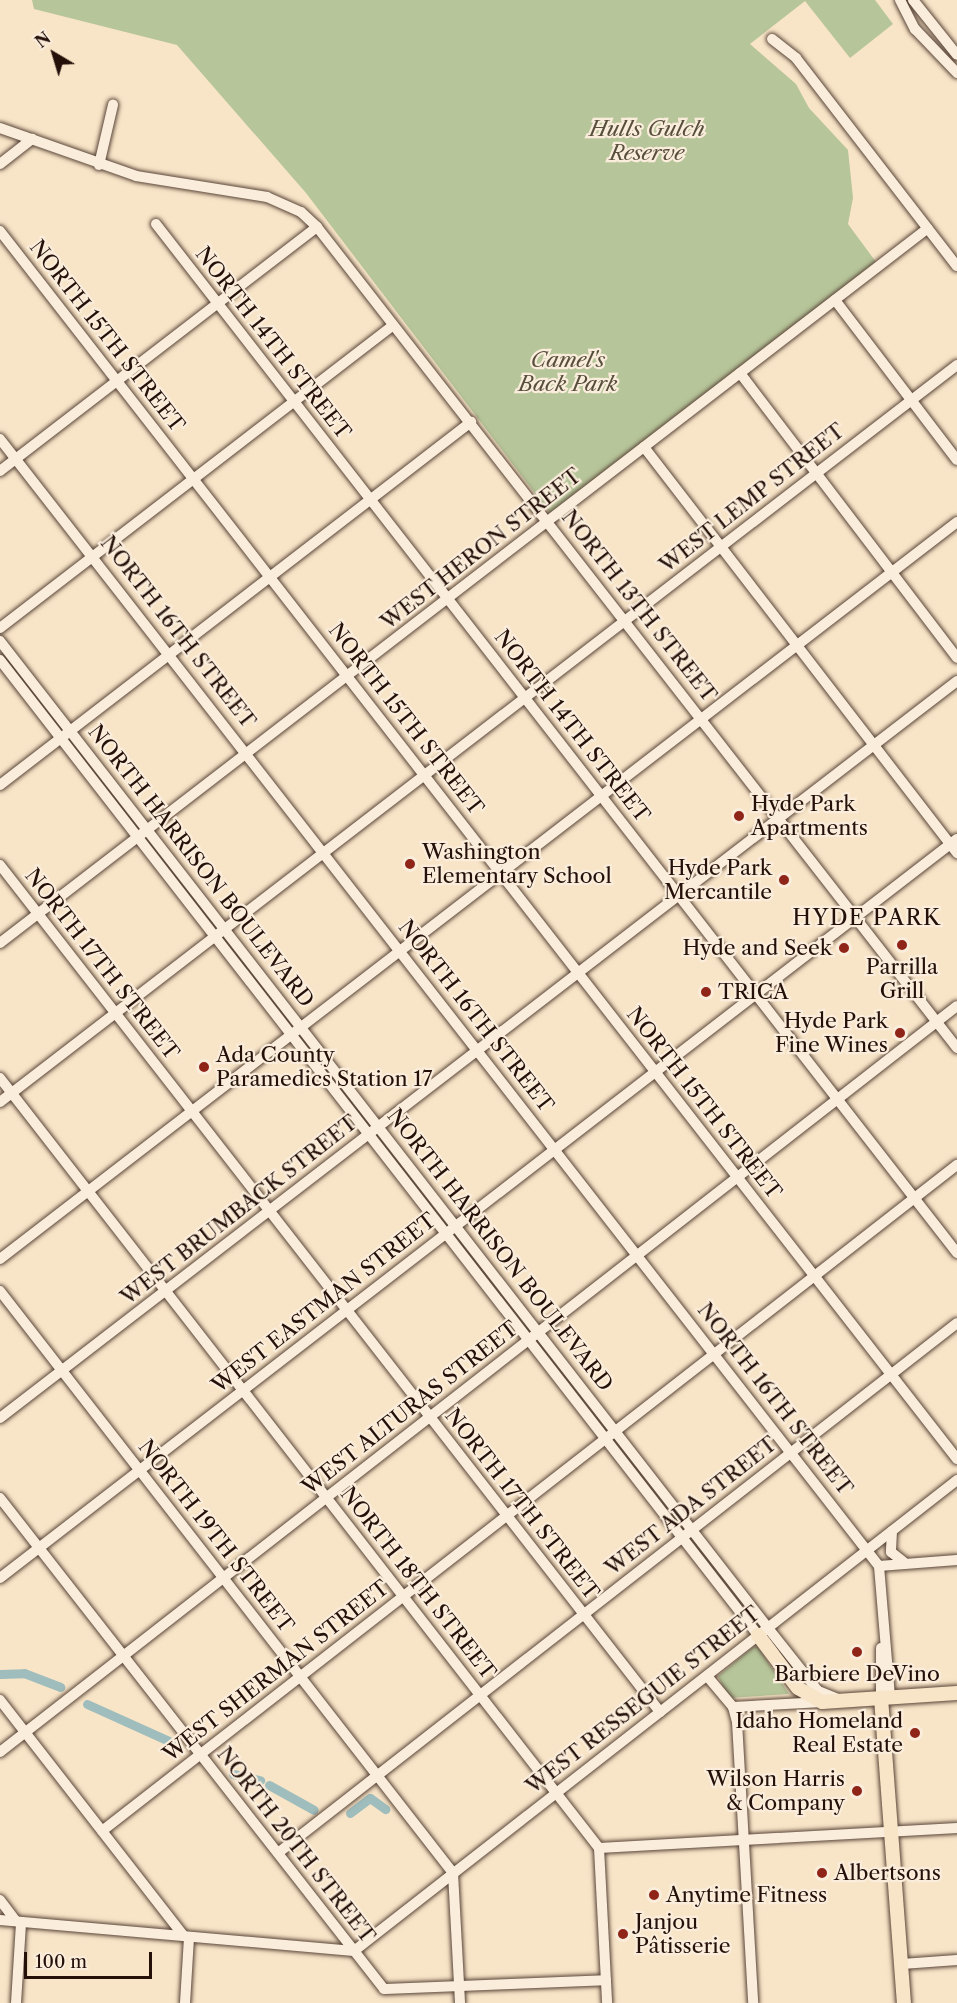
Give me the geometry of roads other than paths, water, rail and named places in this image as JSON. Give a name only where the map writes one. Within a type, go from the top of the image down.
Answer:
[{"type":"main road","name":"NORTH HARRISON BOULEVARD","points":[[763,1631],[798,1688],[822,1702]]},
{"type":"main road","points":[[822,1702],[957,1693]]},
{"type":"main road","points":[[886,1698],[885,1723],[904,2003]]},
{"type":"street","points":[[900,0],[915,29],[957,73]]},
{"type":"street","points":[[914,0],[957,56]]},
{"type":"street","points":[[771,39],[796,58],[957,266]]},
{"type":"street","points":[[0,128],[99,165],[113,105]]},
{"type":"street","points":[[0,164],[32,139]]},
{"type":"street","name":"NORTH 13TH STREET","points":[[99,165],[189,188],[278,201],[317,227],[549,521],[957,1048]]},
{"type":"street","name":"NORTH 14TH STREET","points":[[156,224],[957,1253]]},
{"type":"street","points":[[0,471],[317,227]]},
{"type":"street","name":"WEST HERON STREET","points":[[0,943],[928,228]]},
{"type":"street","name":"NORTH 15TH STREET","points":[[0,231],[957,1459]]},
{"type":"street","points":[[835,300],[957,460]]},
{"type":"street","points":[[0,628],[393,325]]},
{"type":"street","name":"WEST LEMP STREET","points":[[0,1102],[957,364]]},
{"type":"street","points":[[740,373],[957,658]]},
{"type":"street","points":[[0,785],[471,422]]},
{"type":"street","name":"NORTH 16TH STREET","points":[[0,439],[879,1566]]},
{"type":"street","points":[[644,447],[874,745],[955,845]]},
{"type":"street","points":[[0,1259],[957,522]]},
{"type":"street","name":"NORTH HARRISON BOULEVARD","points":[[0,641],[70,731],[214,937],[378,1128],[692,1530],[763,1631]]},
{"type":"street","name":"NORTH HARRISON BOULEVARD","points":[[0,660],[60,739],[224,929],[368,1135],[682,1537],[818,1691],[844,1700]]},
{"type":"street","name":"WEST BRUMBACK STREET","points":[[0,1418],[957,681]]},
{"type":"street","name":"WEST EASTMAN STREET","points":[[0,1578],[854,917],[955,845]]},
{"type":"street","name":"NORTH 17TH STREET","points":[[0,865],[660,1712]]},
{"type":"street","name":"WEST ALTURAS STREET","points":[[0,1752],[957,1006]]},
{"type":"street","name":"NORTH 18TH STREET","points":[[0,1078],[598,1848]]},
{"type":"street","name":"WEST SHERMAN STREET","points":[[102,1831],[957,1165]]},
{"type":"street","name":"NORTH 19TH STREET","points":[[0,1291],[453,1873]]},
{"type":"street","name":"WEST ADA STREET","points":[[278,1853],[957,1323]]},
{"type":"street","name":"WEST RESSEGUIE STREET","points":[[354,1951],[957,1480]]},
{"type":"street","name":"NORTH 20TH STREET","points":[[0,1498],[384,1989],[459,1985]]},
{"type":"street","points":[[892,1531],[891,1552],[907,1563]]},
{"type":"street","points":[[886,1698],[879,1566],[957,1560]]},
{"type":"street","points":[[707,1676],[733,1707],[744,1839],[753,2003]]},
{"type":"street","points":[[0,1700],[187,1936],[185,2003]]},
{"type":"street","points":[[733,1707],[822,1702]]},
{"type":"street","points":[[607,2003],[598,1848],[957,1828]]},
{"type":"street","points":[[453,1873],[460,2003]]},
{"type":"street","points":[[0,1900],[18,1922],[16,2003]]},
{"type":"street","points":[[0,1920],[354,1951]]},
{"type":"street","points":[[902,1964],[957,1960]]},
{"type":"street","points":[[459,1985],[606,1980]]},
{"type":"waterway","points":[[0,1674],[24,1673],[60,1687]]},
{"type":"waterway","points":[[87,1704],[171,1742]]},
{"type":"waterway","points":[[233,1774],[260,1780]]},
{"type":"waterway","points":[[269,1785],[314,1810]]},
{"type":"waterway","points":[[350,1813],[370,1798],[385,1809]]},
{"type":"place","name":"Hyde Park Apartments","points":[[739,816]]},
{"type":"place","name":"Washington Elementary School","points":[[410,864]]},
{"type":"place","name":"Hyde Park Mercantile","points":[[784,880]]},
{"type":"place","name":"Parrilla Grill","points":[[902,945]]},
{"type":"place","name":"Hyde and Seek","points":[[844,948]]},
{"type":"place","name":"TRICA","points":[[706,992]]},
{"type":"place","name":"Hyde Park Fine Wines","points":[[900,1033]]},
{"type":"place","name":"Ada County Paramedics Station 17","points":[[204,1067]]},
{"type":"place","name":"Barbiere DeVino","points":[[857,1652]]},
{"type":"place","name":"Idaho Homeland Real Estate","points":[[915,1733]]},
{"type":"place","name":"Wilson Harris & Company","points":[[857,1791]]},
{"type":"place","name":"Albertsons","points":[[822,1873]]},
{"type":"place","name":"Anytime Fitness","points":[[654,1895]]},
{"type":"place","name":"Janjou Pâtisserie","points":[[623,1934]]},
{"type":"district","name":"HYDE PARK","points":[[867,918]]},
{"type":"park label","name":"Hulls Gulch Reserve","points":[[647,141]]},
{"type":"park label","name":"Camel's Back Park","points":[[568,372]]}]
